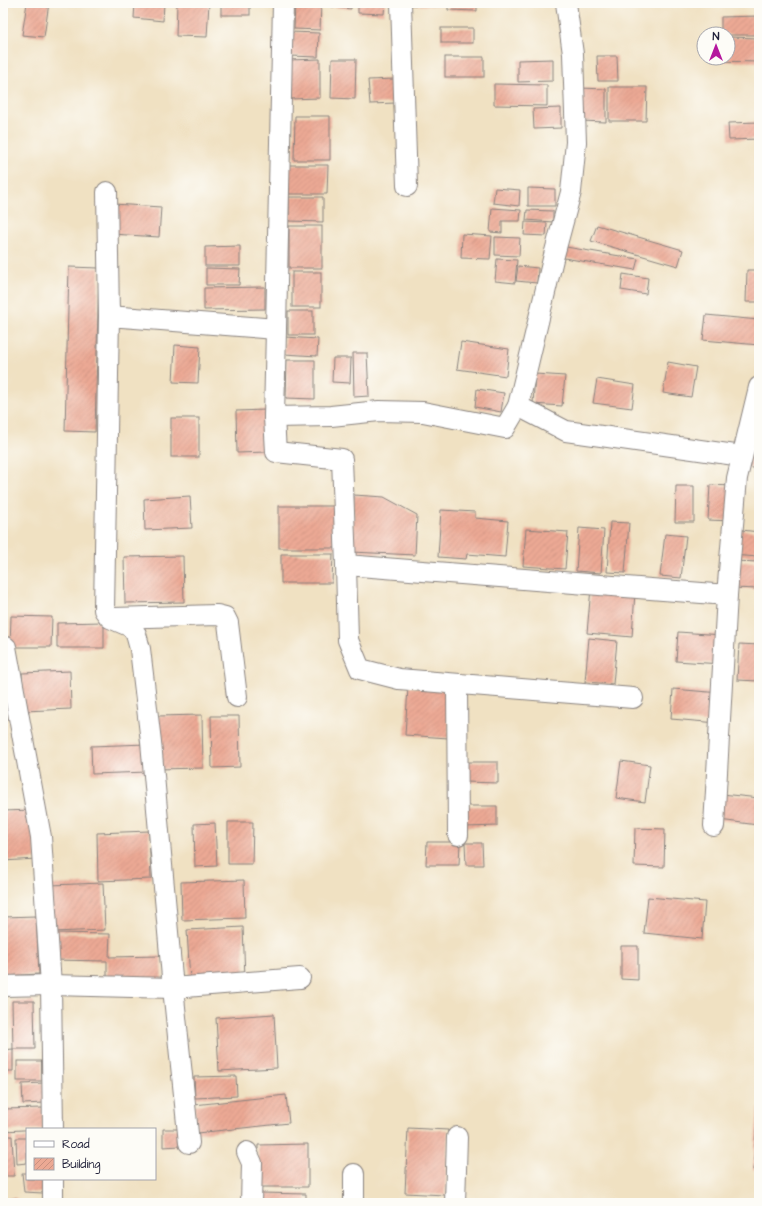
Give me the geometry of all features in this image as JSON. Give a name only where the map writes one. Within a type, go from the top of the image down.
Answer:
[{"type":"street","points":[[283,3],[274,417],[276,452],[342,459],[348,640],[360,669],[399,679],[633,698]]},
{"type":"street","points":[[401,3],[407,186]]},
{"type":"street","points":[[274,417],[331,416],[379,411],[423,412],[505,428],[518,406],[551,267],[571,192],[576,142],[573,54],[566,3]]},
{"type":"street","points":[[107,192],[109,316],[104,610],[110,618],[131,627],[136,634],[140,649],[151,742],[173,988],[189,1143]]},
{"type":"street","points":[[109,316],[276,329]]},
{"type":"street","points":[[714,826],[728,595],[737,478],[759,388]]},
{"type":"street","points":[[518,406],[566,431],[742,456]]},
{"type":"street","points":[[346,565],[728,595]]},
{"type":"street","points":[[110,618],[217,615],[225,617],[228,623],[237,697]]},
{"type":"street","points":[[6,647],[41,837],[51,985],[53,1128]]},
{"type":"street","points":[[457,684],[458,834]]},
{"type":"street","points":[[3,986],[51,985],[173,988],[300,978]]},
{"type":"street","points":[[455,1203],[457,1137]]},
{"type":"street","points":[[247,1152],[252,1163],[251,1203]]},
{"type":"street","points":[[354,1174],[354,1203]]},
{"type":"street","points":[[53,1180],[53,1203]]},
{"type":"building","points":[[27,3],[49,3],[44,37],[22,35]]},
{"type":"building","points":[[135,3],[164,3],[163,21],[134,18]]},
{"type":"building","points":[[177,3],[209,3],[207,37],[176,36]]},
{"type":"building","points":[[221,3],[250,3],[250,15],[221,15]]},
{"type":"building","points":[[295,3],[321,3],[320,30],[294,29]]},
{"type":"building","points":[[325,3],[351,3],[351,9],[325,6]]},
{"type":"building","points":[[358,3],[385,3],[384,14],[358,13]]},
{"type":"building","points":[[410,3],[443,3],[443,6],[410,5]]},
{"type":"building","points":[[448,3],[477,3],[477,11],[448,10]]},
{"type":"building","points":[[759,16],[759,35],[736,35],[736,26],[721,26],[721,17]]},
{"type":"building","points":[[441,28],[473,28],[473,43],[441,43]]},
{"type":"building","points":[[290,32],[319,33],[318,57],[290,56]]},
{"type":"building","points":[[736,37],[759,38],[759,62],[736,62]]},
{"type":"building","points":[[597,56],[617,56],[618,81],[598,81]]},
{"type":"building","points":[[445,57],[484,57],[484,77],[445,77]]},
{"type":"building","points":[[320,59],[320,98],[289,99],[288,60]]},
{"type":"building","points":[[332,59],[356,59],[355,99],[331,98]]},
{"type":"building","points":[[553,59],[553,81],[518,82],[518,60]]},
{"type":"building","points":[[395,79],[396,103],[370,104],[368,80]]},
{"type":"building","points":[[494,84],[547,85],[547,106],[494,105]]},
{"type":"building","points":[[609,87],[647,87],[646,121],[609,121]]},
{"type":"building","points":[[580,88],[606,89],[606,122],[580,121]]},
{"type":"building","points":[[561,108],[561,128],[534,129],[533,109]]},
{"type":"building","points":[[295,116],[330,116],[330,160],[294,160]]},
{"type":"building","points":[[759,122],[759,139],[729,140],[728,123]]},
{"type":"building","points":[[289,165],[328,165],[327,194],[289,194]]},
{"type":"building","points":[[495,188],[520,190],[519,206],[493,203]]},
{"type":"building","points":[[528,188],[555,189],[555,206],[528,206]]},
{"type":"building","points":[[289,197],[323,197],[323,222],[289,221]]},
{"type":"building","points":[[113,204],[161,207],[159,237],[112,234]]},
{"type":"building","points":[[492,208],[521,210],[520,221],[502,221],[502,233],[490,232]]},
{"type":"building","points":[[527,210],[553,211],[553,222],[526,220]]},
{"type":"building","points":[[525,222],[547,223],[546,236],[524,235]]},
{"type":"building","points":[[597,225],[683,250],[678,266],[591,241]]},
{"type":"building","points":[[289,226],[322,226],[322,268],[289,268]]},
{"type":"building","points":[[462,234],[492,236],[490,259],[461,258]]},
{"type":"building","points":[[495,237],[520,238],[519,256],[495,255]]},
{"type":"building","points":[[240,246],[240,266],[205,266],[205,247]]},
{"type":"building","points":[[566,247],[638,259],[635,270],[564,258]]},
{"type":"building","points":[[497,259],[517,260],[515,283],[495,281]]},
{"type":"building","points":[[518,266],[538,268],[537,283],[516,281]]},
{"type":"building","points":[[69,267],[99,268],[95,432],[65,431]]},
{"type":"building","points":[[206,268],[240,269],[239,285],[206,285]]},
{"type":"building","points":[[747,270],[759,270],[759,302],[746,302]]},
{"type":"building","points":[[292,272],[321,272],[321,307],[292,307]]},
{"type":"building","points":[[623,274],[648,278],[646,294],[621,290]]},
{"type":"building","points":[[265,287],[265,309],[204,310],[204,288]]},
{"type":"building","points":[[288,311],[313,311],[313,335],[288,335]]},
{"type":"building","points":[[706,315],[759,320],[759,345],[703,340]]},
{"type":"building","points":[[285,337],[318,339],[317,356],[284,354]]},
{"type":"building","points":[[461,342],[509,349],[506,376],[457,369]]},
{"type":"building","points":[[175,345],[200,347],[198,383],[173,382]]},
{"type":"building","points":[[353,353],[367,353],[369,396],[354,397]]},
{"type":"building","points":[[333,358],[351,358],[350,383],[332,382]]},
{"type":"building","points":[[287,360],[315,360],[315,399],[286,398]]},
{"type":"building","points":[[668,362],[696,367],[691,397],[663,393]]},
{"type":"building","points":[[535,374],[565,376],[562,406],[533,404]]},
{"type":"building","points":[[597,379],[635,385],[632,408],[593,403]]},
{"type":"building","points":[[477,389],[504,393],[501,412],[475,407]]},
{"type":"building","points":[[266,410],[267,452],[237,453],[236,411]]},
{"type":"building","points":[[171,418],[199,418],[199,457],[171,457]]},
{"type":"building","points":[[759,425],[759,469],[747,467]]},
{"type":"building","points":[[710,485],[733,486],[731,521],[708,520]]},
{"type":"building","points":[[676,486],[694,486],[694,522],[675,522]]},
{"type":"building","points":[[354,495],[384,497],[417,515],[415,555],[352,552]]},
{"type":"building","points":[[190,496],[192,528],[145,530],[144,499]]},
{"type":"building","points":[[279,506],[342,506],[342,548],[279,548]]},
{"type":"building","points":[[441,510],[475,512],[475,518],[508,521],[505,557],[467,554],[466,559],[438,557]]},
{"type":"building","points":[[610,522],[629,523],[625,573],[607,572]]},
{"type":"building","points":[[579,528],[604,530],[601,573],[576,571]]},
{"type":"building","points":[[526,529],[568,532],[565,569],[523,566]]},
{"type":"building","points":[[733,529],[759,532],[759,557],[731,555]]},
{"type":"building","points":[[665,534],[686,536],[681,578],[660,576]]},
{"type":"building","points":[[281,554],[333,554],[332,583],[281,583]]},
{"type":"building","points":[[183,556],[184,602],[125,603],[124,557]]},
{"type":"building","points":[[733,561],[759,562],[759,589],[732,588]]},
{"type":"building","points":[[591,588],[635,592],[632,637],[587,633]]},
{"type":"building","points":[[11,616],[52,617],[51,647],[10,647]]},
{"type":"building","points":[[104,622],[104,648],[57,648],[57,623]]},
{"type":"building","points":[[678,632],[723,635],[721,664],[676,661]]},
{"type":"building","points":[[589,638],[617,641],[613,684],[585,682]]},
{"type":"building","points":[[739,644],[759,645],[759,681],[737,680]]},
{"type":"building","points":[[70,671],[71,709],[24,711],[22,673]]},
{"type":"building","points":[[408,687],[451,690],[448,738],[405,735]]},
{"type":"building","points":[[673,689],[720,693],[718,723],[671,719]]},
{"type":"building","points":[[202,715],[203,768],[158,769],[158,716]]},
{"type":"building","points":[[211,716],[239,716],[240,767],[212,768]]},
{"type":"building","points":[[147,744],[148,772],[92,774],[91,746]]},
{"type":"building","points":[[621,761],[650,765],[645,802],[616,798]]},
{"type":"building","points":[[465,762],[498,762],[498,783],[465,782]]},
{"type":"building","points":[[722,794],[759,798],[758,825],[719,820]]},
{"type":"building","points":[[466,806],[497,806],[497,826],[466,827]]},
{"type":"building","points":[[33,810],[36,859],[3,861],[3,811]]},
{"type":"building","points":[[228,822],[253,822],[252,864],[228,864]]},
{"type":"building","points":[[215,823],[217,866],[195,867],[194,824]]},
{"type":"building","points":[[635,828],[665,829],[664,867],[634,866]]},
{"type":"building","points":[[149,831],[151,879],[98,881],[97,833]]},
{"type":"building","points":[[427,842],[460,842],[459,865],[426,865]]},
{"type":"building","points":[[465,843],[482,843],[483,865],[466,865]]},
{"type":"building","points":[[244,880],[245,918],[182,920],[181,882]]},
{"type":"building","points":[[103,883],[105,930],[52,932],[50,885]]},
{"type":"building","points":[[648,897],[705,902],[702,939],[644,933]]},
{"type":"building","points":[[36,916],[39,974],[3,976],[3,917]]},
{"type":"building","points":[[243,927],[245,977],[190,981],[187,930]]},
{"type":"building","points":[[53,933],[110,934],[109,957],[161,956],[162,982],[107,983],[107,961],[53,960]]},
{"type":"building","points":[[621,946],[638,946],[638,980],[621,979]]},
{"type":"building","points":[[12,1001],[34,1001],[35,1049],[13,1049]]},
{"type":"building","points":[[274,1014],[277,1068],[219,1071],[216,1018]]},
{"type":"building","points":[[13,1049],[13,1071],[3,1071],[3,1050]]},
{"type":"building","points":[[17,1061],[42,1061],[42,1081],[17,1081]]},
{"type":"building","points":[[236,1076],[237,1096],[195,1098],[194,1077]]},
{"type":"building","points":[[43,1083],[44,1103],[23,1104],[22,1084]]},
{"type":"building","points":[[286,1095],[289,1123],[197,1133],[194,1105]]},
{"type":"building","points":[[43,1108],[43,1128],[26,1128],[26,1130],[3,1131],[3,1109]]},
{"type":"building","points":[[758,1108],[759,1170],[753,1170]]},
{"type":"building","points":[[408,1128],[448,1130],[445,1195],[405,1193]]},
{"type":"building","points":[[163,1129],[180,1129],[180,1146],[163,1147]]},
{"type":"building","points":[[3,1136],[12,1136],[14,1176],[3,1176]]},
{"type":"building","points":[[16,1138],[26,1138],[26,1163],[17,1164]]},
{"type":"building","points":[[308,1144],[308,1187],[258,1187],[258,1145]]},
{"type":"building","points":[[22,1173],[26,1173],[26,1180],[43,1180],[43,1193],[24,1192]]},
{"type":"building","points":[[261,1193],[306,1194],[306,1203],[260,1203]]},
{"type":"building","points":[[17,1198],[17,1203],[3,1203],[3,1199]]}]
